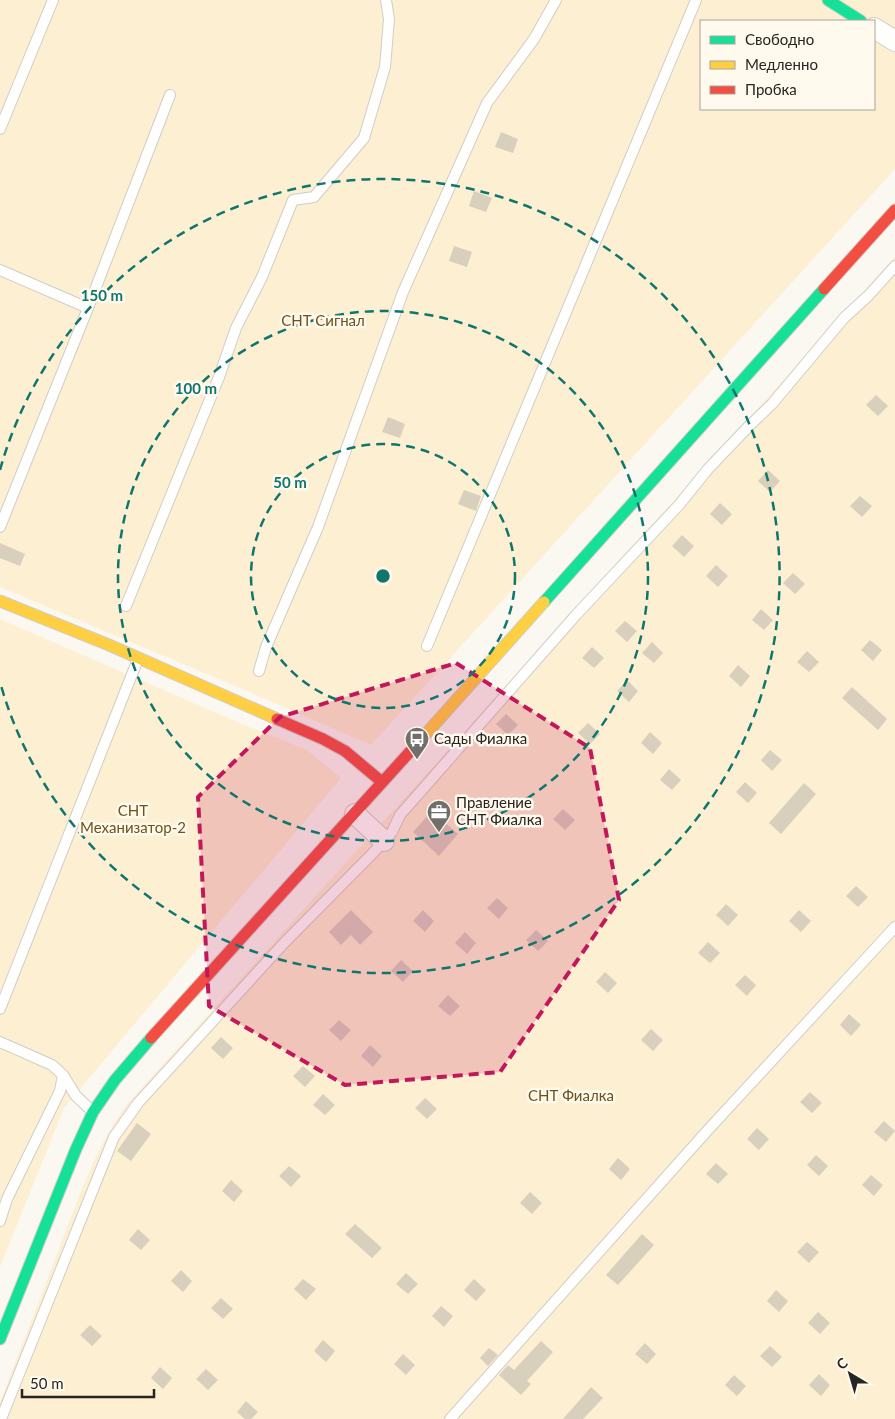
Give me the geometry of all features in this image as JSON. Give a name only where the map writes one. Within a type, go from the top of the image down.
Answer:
[{"type":"street","points":[[828,0],[860,20]]},
{"type":"street","points":[[875,29],[895,41]]},
{"type":"street","points":[[0,1339],[76,1149],[93,1112],[115,1080],[162,1024],[354,814],[895,210]]},
{"type":"street","points":[[1,604],[76,632],[323,739],[345,751],[382,782]]},
{"type":"street","points":[[354,814],[384,841]]},
{"type":"lane","points":[[0,128],[53,0]]},
{"type":"lane","points":[[126,606],[219,377],[236,328],[262,278],[294,200],[314,197],[364,138],[385,66],[389,19],[386,0]]},
{"type":"lane","points":[[260,671],[266,647],[318,527],[403,292],[487,103],[534,39],[556,0]]},
{"type":"lane","points":[[427,646],[696,0]]},
{"type":"lane","points":[[0,527],[88,308],[170,95]]},
{"type":"lane","points":[[0,1419],[114,1137],[138,1103],[284,942],[374,853],[392,832],[400,815],[574,618],[667,518],[708,469],[772,404],[844,318],[869,295],[895,266]]},
{"type":"lane","points":[[0,270],[88,308]]},
{"type":"lane","points":[[0,1008],[138,659]]},
{"type":"lane","points":[[450,1419],[707,1131],[895,927]]},
{"type":"lane","points":[[0,1042],[52,1065],[63,1075],[76,1096],[93,1112]]},
{"type":"lane","points":[[0,1221],[4,1198],[60,1091],[63,1075]]},
{"type":"highlighted area","points":[[456,663],[590,748],[619,900],[500,1072],[345,1085],[209,1006],[198,797],[280,717]]},
{"type":"green space","name":"СНТ Сигнал","points":[[0,0],[895,0],[895,169],[371,745],[0,587]]},
{"type":"green space","name":"СНТ Фиалка","points":[[895,257],[895,1419],[0,1419],[0,1402],[83,1186],[98,1152],[127,1104]]},
{"type":"green space","name":"СНТ Механизатор-2","points":[[0,619],[242,724],[307,750],[341,778],[64,1108],[0,1267]]},
{"type":"building","points":[[501,132],[518,139],[513,153],[495,147]]},
{"type":"building","points":[[474,191],[492,198],[486,212],[469,206]]},
{"type":"building","points":[[454,246],[472,252],[467,267],[449,261]]},
{"type":"building","points":[[876,395],[888,406],[878,416],[866,405]]},
{"type":"building","points":[[388,417],[405,424],[400,438],[382,432]]},
{"type":"building","points":[[768,470],[780,481],[770,492],[758,481]]},
{"type":"building","points":[[464,490],[481,496],[476,511],[458,504]]},
{"type":"building","points":[[860,496],[872,506],[862,517],[850,506]]},
{"type":"building","points":[[720,503],[732,514],[722,525],[710,514]]},
{"type":"building","points":[[682,535],[694,546],[684,557],[672,546]]},
{"type":"building","points":[[0,543],[25,554],[20,566],[0,558]]},
{"type":"building","points":[[716,565],[728,576],[718,587],[706,576]]},
{"type":"building","points":[[793,573],[805,584],[795,594],[783,583]]},
{"type":"building","points":[[761,609],[773,620],[764,630],[752,620]]},
{"type":"building","points":[[625,621],[637,631],[627,642],[615,631]]},
{"type":"building","points":[[870,640],[882,650],[873,661],[861,650]]},
{"type":"building","points":[[652,642],[663,653],[654,663],[642,653]]},
{"type":"building","points":[[592,647],[604,658],[594,668],[582,658]]},
{"type":"building","points":[[807,651],[819,662],[809,672],[797,662]]},
{"type":"building","points":[[738,665],[750,676],[741,687],[729,676]]},
{"type":"building","points":[[627,680],[638,691],[629,702],[617,691]]},
{"type":"building","points":[[852,687],[887,719],[878,730],[842,698]]},
{"type":"building","points":[[506,714],[518,725],[508,735],[496,724]]},
{"type":"building","points":[[588,723],[600,734],[590,744],[578,733]]},
{"type":"building","points":[[650,732],[662,743],[653,754],[641,743]]},
{"type":"building","points":[[770,750],[782,760],[772,771],[761,760]]},
{"type":"building","points":[[669,769],[681,780],[672,790],[660,780]]},
{"type":"building","points":[[745,782],[757,793],[748,803],[736,792]]},
{"type":"building","points":[[804,783],[816,794],[781,834],[769,823]]},
{"type":"building","points":[[563,809],[575,820],[565,830],[553,819]]},
{"type":"building","points":[[432,811],[458,834],[439,856],[413,832]]},
{"type":"building","points":[[856,886],[868,897],[858,907],[846,896]]},
{"type":"building","points":[[497,898],[508,908],[499,919],[487,908]]},
{"type":"building","points":[[726,904],[738,915],[728,926],[716,915]]},
{"type":"building","points":[[351,910],[373,932],[360,945],[351,935],[341,945],[329,932]]},
{"type":"building","points":[[423,910],[434,921],[425,932],[413,921]]},
{"type":"building","points":[[799,910],[811,921],[801,932],[789,921]]},
{"type":"building","points":[[536,930],[548,941],[538,951],[526,940]]},
{"type":"building","points":[[465,932],[476,943],[467,954],[455,943]]},
{"type":"building","points":[[708,942],[720,953],[710,963],[698,953]]},
{"type":"building","points":[[401,960],[413,971],[403,982],[391,971]]},
{"type":"building","points":[[605,972],[617,983],[608,993],[596,982]]},
{"type":"building","points":[[745,975],[756,985],[747,996],[735,985]]},
{"type":"building","points":[[448,995],[460,1006],[450,1016],[438,1006]]},
{"type":"building","points":[[849,1014],[861,1025],[851,1036],[840,1025]]},
{"type":"building","points":[[339,1020],[351,1030],[341,1041],[329,1030]]},
{"type":"building","points":[[651,1029],[663,1040],[653,1051],[641,1040]]},
{"type":"building","points":[[221,1037],[233,1048],[223,1059],[211,1048]]},
{"type":"building","points":[[370,1045],[382,1056],[373,1067],[361,1056]]},
{"type":"building","points":[[303,1066],[315,1076],[305,1087],[293,1076]]},
{"type":"building","points":[[810,1092],[822,1103],[812,1113],[800,1102]]},
{"type":"building","points":[[323,1094],[335,1105],[325,1115],[313,1105]]},
{"type":"building","points":[[425,1098],[437,1109],[427,1119],[415,1108]]},
{"type":"building","points":[[884,1121],[895,1131],[886,1142],[874,1132]]},
{"type":"building","points":[[137,1123],[151,1134],[131,1161],[117,1151]]},
{"type":"building","points":[[757,1128],[769,1139],[759,1150],[747,1139]]},
{"type":"building","points":[[816,1155],[828,1166],[819,1176],[807,1165]]},
{"type":"building","points":[[618,1158],[630,1169],[621,1180],[609,1169]]},
{"type":"building","points":[[716,1163],[728,1174],[718,1184],[706,1174]]},
{"type":"building","points":[[289,1166],[301,1176],[291,1187],[279,1176]]},
{"type":"building","points":[[871,1175],[883,1185],[874,1196],[862,1185]]},
{"type":"building","points":[[231,1180],[243,1191],[234,1202],[222,1191]]},
{"type":"building","points":[[530,1192],[542,1203],[532,1214],[520,1203]]},
{"type":"building","points":[[355,1224],[382,1248],[372,1258],[345,1234]]},
{"type":"building","points":[[138,1229],[150,1240],[141,1250],[129,1240]]},
{"type":"building","points":[[642,1234],[654,1245],[618,1285],[606,1275]]},
{"type":"building","points":[[807,1242],[819,1252],[809,1263],[797,1252]]},
{"type":"building","points":[[181,1270],[192,1281],[183,1292],[171,1281]]},
{"type":"building","points":[[406,1273],[418,1284],[408,1294],[396,1284]]},
{"type":"building","points":[[303,1279],[316,1289],[306,1300],[294,1289]]},
{"type":"building","points":[[474,1279],[486,1290],[476,1301],[464,1290]]},
{"type":"building","points":[[776,1290],[788,1301],[779,1312],[767,1301]]},
{"type":"building","points":[[221,1298],[233,1309],[223,1319],[211,1308]]},
{"type":"building","points":[[441,1306],[453,1316],[444,1327],[432,1316]]},
{"type":"building","points":[[818,1312],[830,1323],[820,1334],[808,1323]]},
{"type":"building","points":[[90,1325],[102,1336],[92,1346],[80,1335]]},
{"type":"building","points":[[323,1340],[335,1351],[326,1362],[314,1351]]},
{"type":"building","points":[[541,1341],[553,1352],[527,1381],[531,1384],[521,1395],[499,1375],[508,1365],[514,1370]]},
{"type":"building","points":[[645,1343],[656,1354],[647,1364],[635,1354]]},
{"type":"building","points":[[770,1346],[782,1357],[772,1367],[760,1356]]},
{"type":"building","points":[[489,1348],[498,1355],[488,1366],[480,1358]]},
{"type":"building","points":[[403,1354],[415,1365],[406,1375],[394,1364]]},
{"type":"building","points":[[160,1367],[172,1378],[163,1389],[151,1378]]},
{"type":"building","points":[[206,1369],[218,1380],[208,1390],[196,1379]]},
{"type":"building","points":[[819,1374],[830,1385],[821,1396],[809,1385]]},
{"type":"building","points":[[734,1375],[746,1386],[737,1396],[725,1385]]},
{"type":"building","points":[[591,1387],[603,1398],[583,1419],[563,1419]]},
{"type":"building","points":[[246,1401],[258,1412],[251,1419],[245,1419],[237,1412]]},
{"type":"traffic: fast","points":[[828,0],[859,20]]},
{"type":"traffic: fast","points":[[544,602],[824,289]]},
{"type":"traffic: fast","points":[[0,1339],[76,1149],[93,1112],[115,1080],[151,1038]]},
{"type":"traffic: slow","points":[[0,601],[109,645],[277,719]]},
{"type":"traffic: slow","points":[[416,745],[544,602]]},
{"type":"traffic: jam","points":[[824,289],[895,210]]},
{"type":"traffic: jam","points":[[277,719],[345,751],[382,782]]},
{"type":"traffic: jam","points":[[151,1038],[416,745]]},
{"type":"place","name":"Сады Фиалка","points":[[417,760]]},
{"type":"place","name":"Правление СНТ Фиалка","points":[[439,833]]}]
